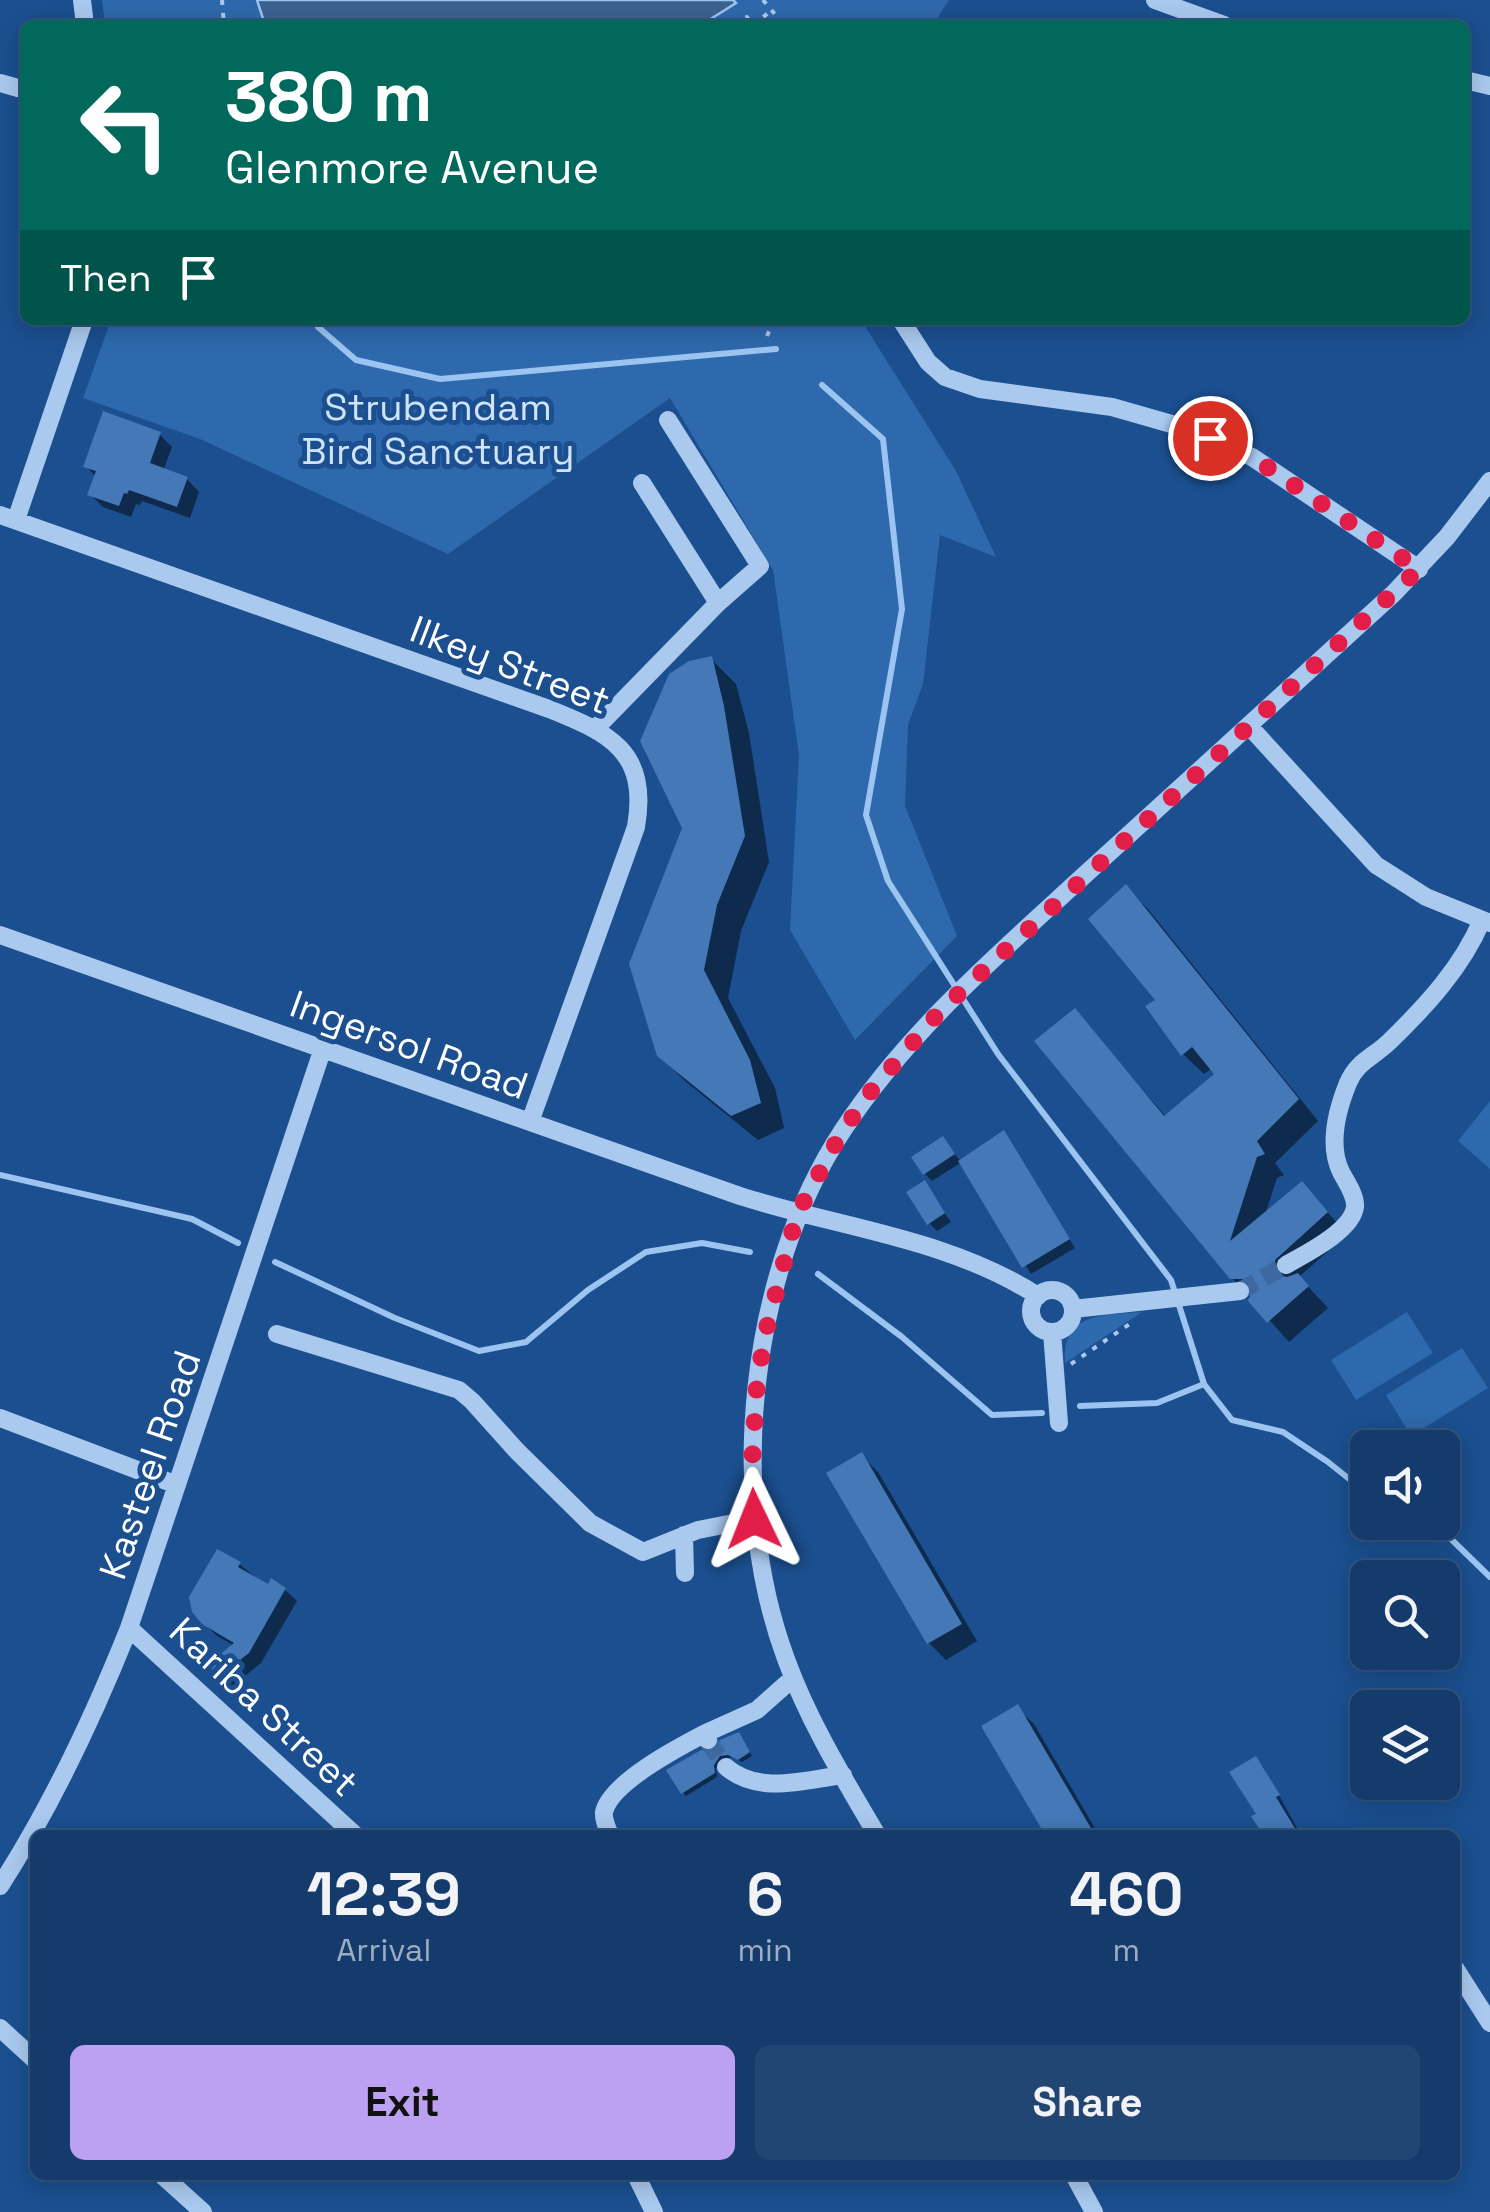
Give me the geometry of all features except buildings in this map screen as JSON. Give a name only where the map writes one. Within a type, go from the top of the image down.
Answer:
[{"type":"street","points":[[1155,0],[1210,20]]},
{"type":"street","points":[[8,518],[82,325]]},
{"type":"street","points":[[904,325],[928,362],[945,377],[980,389],[1112,407],[1182,427],[1252,457],[1419,569]]},
{"type":"street","points":[[596,729],[718,603],[760,566],[668,420]]},
{"type":"street","points":[[873,1830],[794,1678],[768,1596],[754,1519],[757,1383],[766,1331],[797,1214],[842,1132],[872,1090],[941,1010],[1419,569],[1490,480]]},
{"type":"street","points":[[642,484],[718,603]]},
{"type":"street","name":"Ilkey Street","points":[[8,518],[535,704],[596,729],[618,745],[633,772],[638,816],[530,1122]]},
{"type":"street","points":[[1249,726],[1376,864],[1426,897],[1486,921],[1439,988],[1383,1048],[1356,1065],[1339,1108],[1334,1155],[1355,1208],[1330,1238],[1286,1265]]},
{"type":"street","name":"Ingersol Road","points":[[0,935],[797,1214],[908,1240],[994,1270],[1038,1296]]},
{"type":"street","name":"Kasteel Road","points":[[32,1830],[74,1757],[129,1628],[323,1048]]},
{"type":"street","points":[[1046,1291],[1059,1292],[1070,1300],[1068,1325],[1052,1332],[1042,1330],[1033,1320],[1032,1306],[1038,1296],[1046,1291]]},
{"type":"street","points":[[1072,1309],[1240,1291]]},
{"type":"street","points":[[1052,1332],[1059,1423]]},
{"type":"street","points":[[277,1334],[458,1390],[590,1523],[643,1552],[684,1534],[754,1519]]},
{"type":"street","points":[[0,1418],[177,1485]]},
{"type":"street","points":[[684,1534],[685,1572]]},
{"type":"street","name":"Kariba Street","points":[[129,1628],[350,1830]]},
{"type":"street","points":[[608,1830],[605,1808],[625,1785],[660,1759],[756,1710],[794,1678]]},
{"type":"street","points":[[726,1767],[740,1777],[762,1784],[843,1775]]},
{"type":"street","name":"Kasteel Road","points":[[0,1886],[30,1834]]},
{"type":"street","points":[[1460,1976],[1490,2023]]},
{"type":"street","points":[[0,2028],[30,2055]]},
{"type":"street","points":[[168,2180],[203,2212]]},
{"type":"street","points":[[638,2180],[654,2212]]},
{"type":"street","points":[[1077,2180],[1094,2212]]},
{"type":"path","points":[[763,0],[780,20]]},
{"type":"path","points":[[759,20],[772,10]]},
{"type":"path","points":[[767,336],[772,325]]},
{"type":"path","points":[[1055,1370],[1065,1369],[1149,1311],[1150,1300]]},
{"type":"green space","points":[[102,0],[949,0],[936,20],[104,20]]},
{"type":"green space","name":"Strubendam Bird Sanctuary","points":[[109,325],[864,325],[956,471],[996,557],[940,535],[923,684],[908,725],[905,806],[957,936],[855,1040],[790,930],[799,755],[773,570],[670,398],[448,554],[200,439],[83,398]]},
{"type":"green space","points":[[1490,1101],[1490,1169],[1458,1141]]},
{"type":"green space","points":[[1142,1312],[1065,1363],[1070,1334],[1078,1325],[1100,1316]]},
{"type":"green space","points":[[1407,1312],[1433,1353],[1356,1400],[1331,1360]]},
{"type":"green space","points":[[1462,1348],[1488,1388],[1421,1430],[1407,1430],[1386,1395]]},
{"type":"shaded area","points":[[257,0],[736,3],[709,20],[263,20]]},
{"type":"waterway","points":[[317,325],[356,360],[440,379],[776,349]]},
{"type":"waterway","points":[[822,385],[883,439],[902,609],[866,815],[888,881],[998,1054],[1171,1280],[1204,1384],[1232,1420],[1283,1432],[1350,1480]]},
{"type":"waterway","points":[[0,1175],[192,1219],[238,1243]]},
{"type":"waterway","points":[[275,1262],[395,1318],[479,1351],[526,1342],[588,1290],[646,1252],[702,1243],[750,1252]]},
{"type":"waterway","points":[[818,1274],[902,1337],[992,1415],[1042,1413]]},
{"type":"waterway","points":[[1080,1406],[1157,1403],[1204,1384]]},
{"type":"waterway","points":[[1452,1540],[1490,1577]]},
{"type":"tunnel","points":[[1240,1291],[1286,1265]]},
{"type":"tunnel","points":[[708,1741],[726,1767]]},
{"type":"route","points":[[754,1519],[755,1409],[766,1331],[797,1214],[842,1132],[872,1090],[941,1010],[1419,569],[1252,457],[1210,438]]}]
